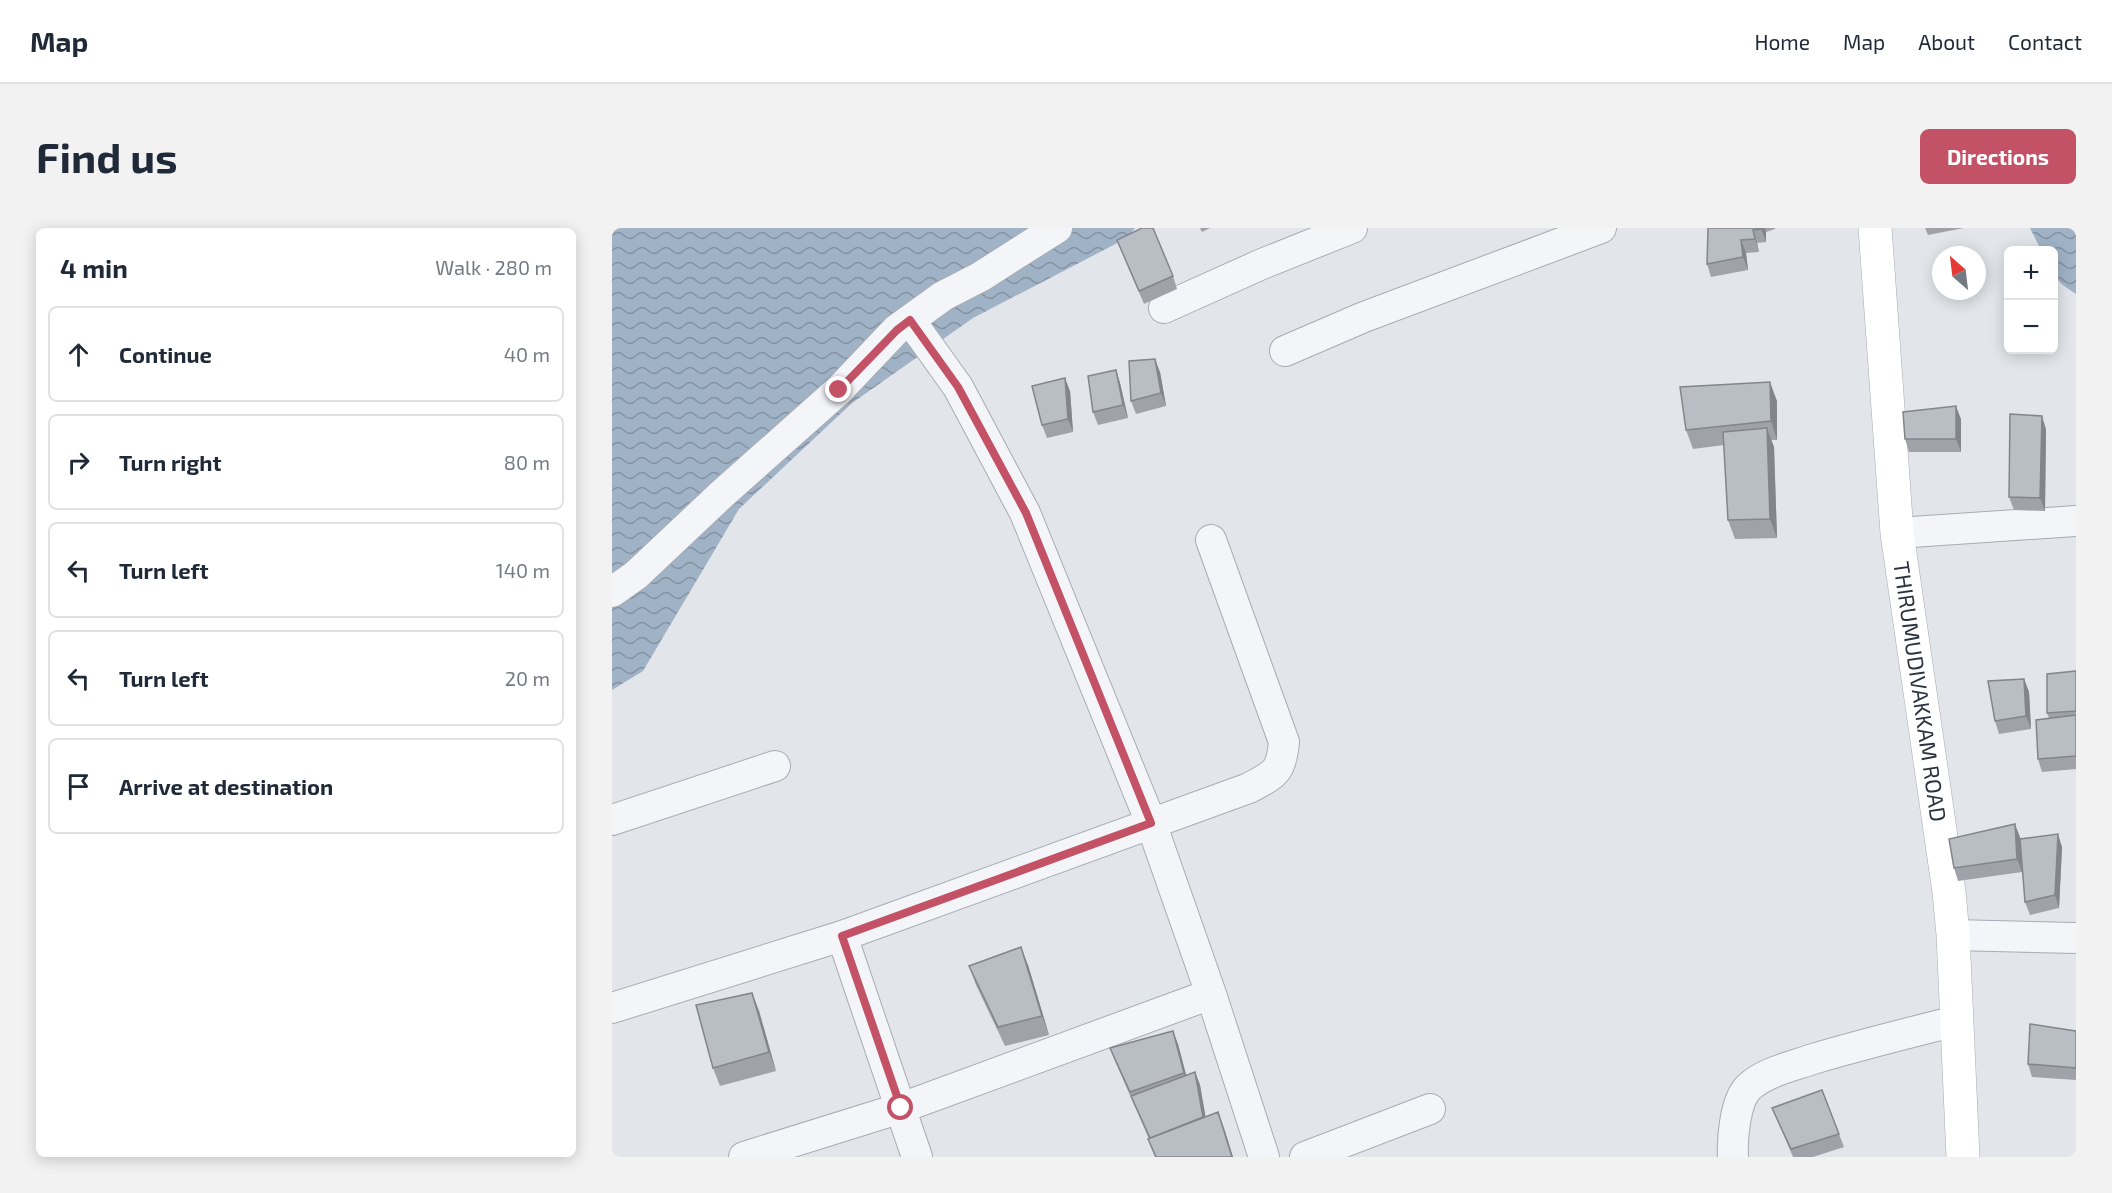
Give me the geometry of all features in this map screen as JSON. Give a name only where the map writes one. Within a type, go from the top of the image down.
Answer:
[{"type":"street","points":[[612,592],[636,574],[839,390],[897,330],[943,296],[980,277],[1057,228]]},
{"type":"street","points":[[1164,308],[1262,264],[1352,228]]},
{"type":"street","points":[[1285,351],[1364,317],[1601,228]]},
{"type":"street","name":"THIRUMUDIVAKKAM ROAD","points":[[1875,228],[1897,533],[1949,892],[1963,1157]]},
{"type":"street","points":[[910,320],[958,387],[1026,513],[1151,823],[1211,994],[1264,1157]]},
{"type":"street","points":[[1897,533],[2076,521]]},
{"type":"street","points":[[612,1008],[842,936],[1249,788],[1272,776],[1282,761],[1284,742],[1212,540]]},
{"type":"street","points":[[612,820],[775,766]]},
{"type":"street","points":[[1953,935],[2076,938]]},
{"type":"street","points":[[842,936],[917,1157]]},
{"type":"street","points":[[744,1157],[901,1108],[1211,994]]},
{"type":"street","points":[[1733,1157],[1732,1141],[1739,1106],[1748,1087],[1779,1070],[1956,1021]]},
{"type":"street","points":[[1305,1157],[1430,1109]]},
{"type":"water","points":[[612,228],[1135,228],[1127,238],[973,318],[852,403],[739,509],[643,671],[612,690]]},
{"type":"water","points":[[2030,228],[2076,228],[2076,294],[2058,280],[2058,246],[2039,246]]},
{"type":"building","points":[[1142,228],[1153,228],[1173,276],[1139,291],[1117,240]]},
{"type":"building","points":[[1708,228],[1761,229],[1753,230],[1755,239],[1741,240],[1743,257],[1707,264]]},
{"type":"building","points":[[1155,359],[1161,393],[1131,401],[1129,361]]},
{"type":"building","points":[[1116,370],[1123,405],[1093,412],[1088,376]]},
{"type":"building","points":[[1065,378],[1068,419],[1042,425],[1032,386]]},
{"type":"building","points":[[1770,382],[1771,421],[1686,430],[1680,387]]},
{"type":"building","points":[[1956,406],[1956,439],[1905,439],[1903,412]]},
{"type":"building","points":[[2010,414],[2042,416],[2040,498],[2009,497]]},
{"type":"building","points":[[1767,428],[1770,519],[1728,520],[1723,432]]},
{"type":"building","points":[[2076,671],[2076,711],[2047,713],[2047,674]]},
{"type":"building","points":[[2024,679],[2026,716],[1995,721],[1988,681]]},
{"type":"building","points":[[2076,715],[2076,756],[2038,759],[2036,720]]},
{"type":"building","points":[[2015,824],[2017,859],[1954,868],[1949,839]]},
{"type":"building","points":[[2058,834],[2055,895],[2025,902],[2020,839]]},
{"type":"building","points":[[1021,947],[1042,1016],[998,1027],[969,966]]},
{"type":"building","points":[[752,993],[769,1052],[713,1068],[696,1005]]},
{"type":"building","points":[[2030,1024],[2076,1031],[2076,1068],[2028,1064]]},
{"type":"building","points":[[1173,1031],[1184,1073],[1130,1092],[1110,1048]]},
{"type":"building","points":[[1195,1072],[1203,1117],[1150,1138],[1131,1096]]},
{"type":"building","points":[[1822,1090],[1839,1134],[1791,1149],[1772,1108]]},
{"type":"building","points":[[1218,1112],[1232,1157],[1156,1157],[1148,1139]]},
{"type":"route","points":[[839,390],[897,330],[910,320],[958,387],[1026,513],[1151,823],[842,936],[901,1108]]}]
